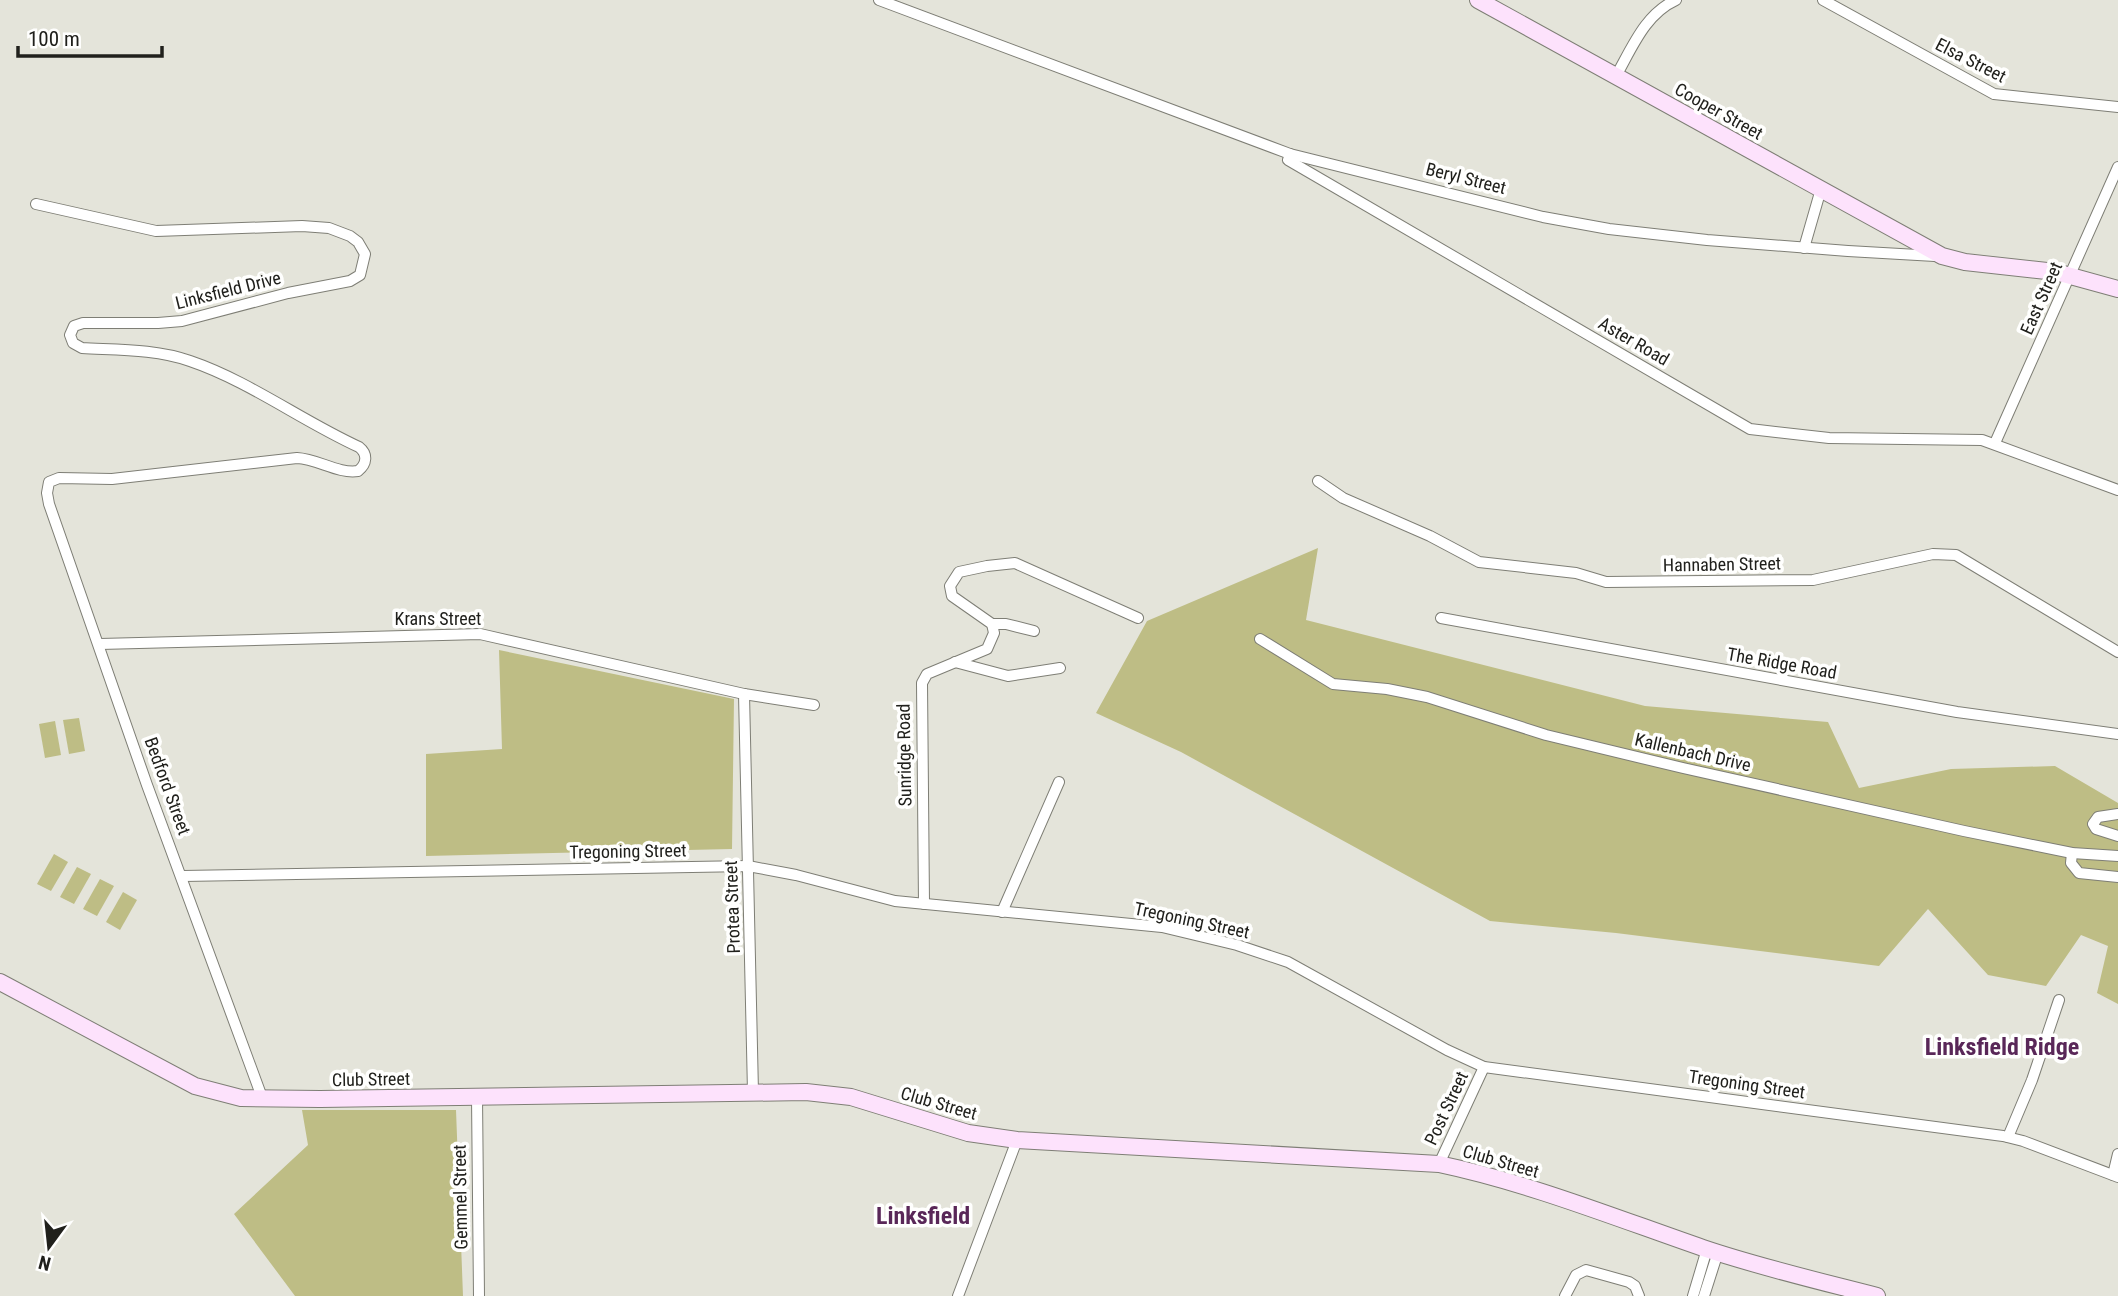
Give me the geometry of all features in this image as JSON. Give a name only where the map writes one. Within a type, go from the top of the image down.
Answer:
[{"type":"main road","name":"Cooper Street","points":[[1481,1],[1942,256]]},
{"type":"main road","name":"Beryl Street","points":[[1942,256],[1965,262],[2034,269],[2118,289]]},
{"type":"main road","name":"Club Street","points":[[0,982],[195,1086],[230,1096],[263,1100],[752,1092],[835,1094],[968,1133],[1017,1140],[1439,1164],[1547,1194],[1712,1251],[1859,1294],[1877,1296]]},
{"type":"street","name":"Beryl Street","points":[[879,0],[1289,157],[1578,225],[1707,240],[1942,256]]},
{"type":"street","points":[[1616,76],[1652,16],[1676,0]]},
{"type":"street","name":"Elsa Street","points":[[1823,0],[1994,94],[2118,107]]},
{"type":"street","name":"Aster Road","points":[[1289,157],[1751,429],[1829,438],[1948,438],[1995,443],[2118,490]]},
{"type":"street","name":"East Street","points":[[1995,443],[2118,167]]},
{"type":"street","points":[[1804,248],[1821,189]]},
{"type":"street","name":"Linksfield Drive","points":[[36,204],[156,231],[302,226],[329,228],[350,236],[358,242],[365,254],[360,275],[350,281],[288,292],[182,321],[83,323],[74,326],[70,335],[73,343],[82,348],[157,354],[189,360],[210,369],[359,447],[366,459],[358,471],[345,471],[297,458],[112,479],[59,478],[49,482]]},
{"type":"street","name":"Hannaben Street","points":[[1318,481],[1352,502],[1430,536],[1479,562],[1576,573],[1606,582],[1822,580],[1933,554],[1956,555],[2118,652]]},
{"type":"street","name":"Bedford Street","points":[[49,482],[47,499],[100,644],[147,785],[183,876],[263,1100]]},
{"type":"street","points":[[1034,631],[1006,624],[992,624],[952,596],[950,586],[959,572],[1015,563],[1138,618]]},
{"type":"street","name":"The Ridge Road","points":[[1441,618],[1957,712],[2118,734]]},
{"type":"street","name":"Sunridge Road","points":[[924,904],[922,683],[927,674],[987,649],[994,633],[992,624]]},
{"type":"street","name":"Krans Street","points":[[100,644],[480,634],[744,694],[814,705]]},
{"type":"street","name":"Kallenbach Drive","points":[[1260,639],[1333,684],[1387,689],[1427,697],[1546,735],[1647,760],[2072,853],[2118,856]]},
{"type":"street","points":[[955,662],[1008,676],[1060,668]]},
{"type":"street","name":"Protea Street","points":[[744,694],[752,1092]]},
{"type":"street","points":[[1002,912],[1059,782]]},
{"type":"street","points":[[2118,814],[2098,817],[2092,824],[2096,829],[2118,836]]},
{"type":"street","points":[[2072,853],[2071,861],[2077,871],[2118,877]]},
{"type":"street","name":"Tregoning Street","points":[[183,876],[748,866],[796,875],[895,901],[1162,927],[1288,962],[1447,1050],[1484,1067],[2008,1137],[2115,1176]]},
{"type":"street","points":[[2008,1137],[2032,1080],[2059,1000]]},
{"type":"street","name":"Post Street","points":[[1439,1164],[1484,1067]]},
{"type":"street","name":"Gemmel Street","points":[[477,1097],[479,1296]]},
{"type":"street","points":[[958,1296],[1017,1140]]},
{"type":"street","points":[[2115,1176],[2118,1154]]},
{"type":"street","points":[[1693,1296],[1712,1251]]},
{"type":"street","points":[[1704,1296],[1712,1251]]},
{"type":"street","points":[[1565,1296],[1576,1276],[1586,1270],[1629,1283],[1635,1286],[1639,1296]]},
{"type":"shaded area","points":[[1318,548],[1306,620],[1645,706],[1828,722],[1859,788],[1951,769],[2055,766],[2118,803],[2118,1004],[2097,993],[2108,946],[2081,935],[2046,986],[1988,975],[1928,909],[1879,966],[1616,933],[1490,921],[1181,752],[1096,713],[1147,621]]},
{"type":"shaded area","points":[[499,650],[734,699],[732,849],[426,856],[426,754],[502,749]]},
{"type":"shaded area","points":[[79,718],[85,751],[69,754],[63,720]]},
{"type":"shaded area","points":[[55,721],[61,755],[45,758],[39,724]]},
{"type":"shaded area","points":[[54,854],[68,862],[51,891],[37,884]]},
{"type":"shaded area","points":[[77,867],[91,874],[74,904],[60,897]]},
{"type":"shaded area","points":[[100,879],[114,886],[97,916],[83,909]]},
{"type":"shaded area","points":[[123,892],[137,900],[120,930],[106,922]]},
{"type":"shaded area","points":[[302,1110],[456,1110],[463,1296],[295,1296],[234,1214],[308,1145]]},
{"type":"district","name":"Linksfield Ridge","points":[[2002,1047]]},
{"type":"district","name":"Linksfield","points":[[923,1216]]}]
